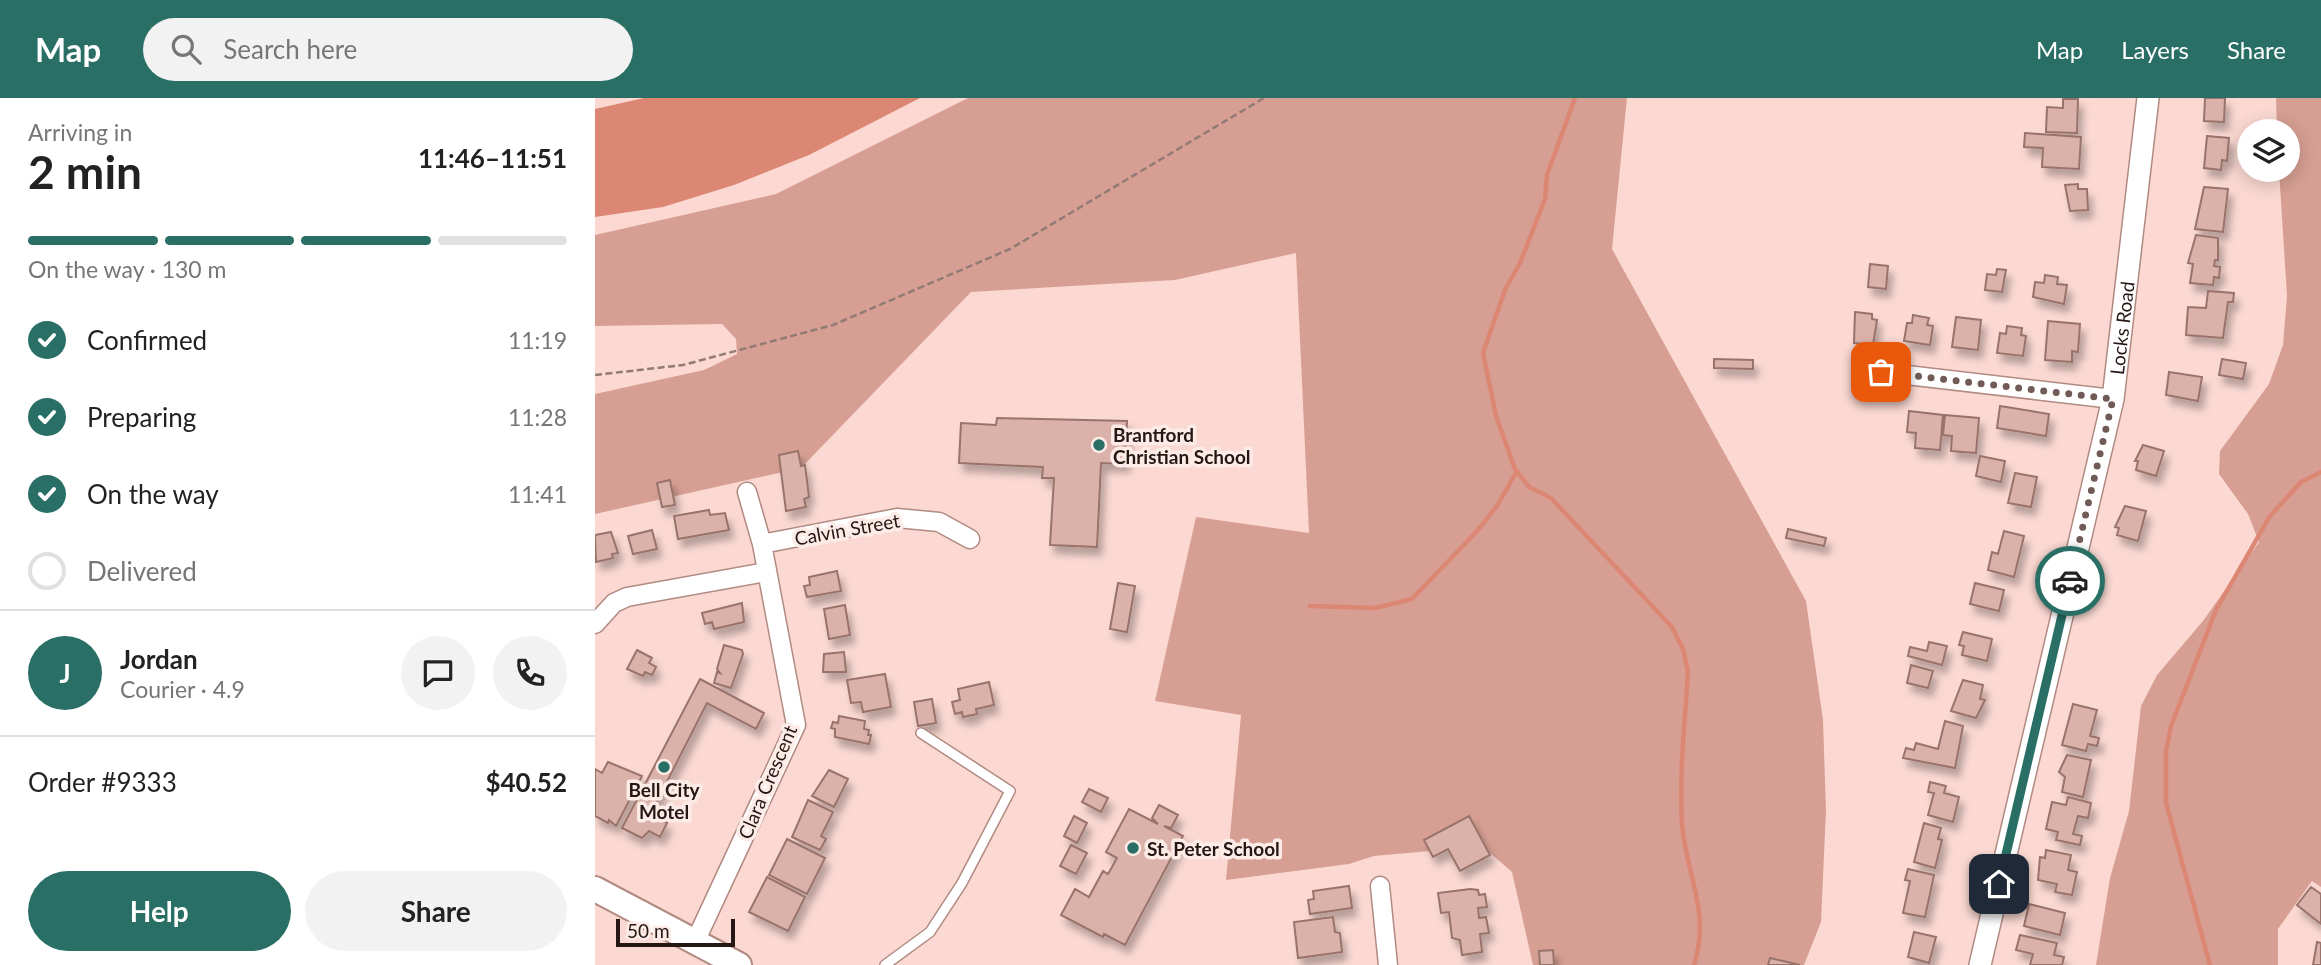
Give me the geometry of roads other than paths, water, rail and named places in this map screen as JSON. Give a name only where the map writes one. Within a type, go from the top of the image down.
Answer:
[{"type":"main road","points":[[597,895],[739,965]]},
{"type":"street","name":"Locks Road","points":[[1980,965],[2113,399],[2148,98]]},
{"type":"street","points":[[1881,372],[2113,399]]},
{"type":"street","name":"Clara Crescent","points":[[695,942],[796,725],[762,544],[747,492]]},
{"type":"street","name":"Calvin Street","points":[[762,544],[897,518],[939,522],[970,539]]},
{"type":"street","points":[[595,624],[614,603],[627,597],[766,572]]},
{"type":"street","points":[[1380,886],[1388,965]]},
{"type":"lane","points":[[885,965],[930,932],[962,883],[1010,791],[921,733]]},
{"type":"waterway","points":[[1575,98],[1547,175],[1545,199],[1520,263],[1505,290],[1483,353],[1496,416],[1515,469],[1529,487],[1551,498],[1672,627],[1683,649],[1688,672],[1681,804],[1684,842],[1699,910],[1699,946],[1694,965]]},
{"type":"waterway","points":[[1310,606],[1375,608],[1412,599],[1478,530],[1497,506],[1517,471]]},
{"type":"waterway","points":[[2210,965],[2166,803],[2166,751],[2171,726],[2216,610],[2270,516],[2301,482],[2321,472]]},
{"type":"place","name":"Brantford Christian School","points":[[1099,445]]},
{"type":"place","name":"Bell City Motel","points":[[664,767]]},
{"type":"place","name":"St. Peter School","points":[[1133,848]]}]
